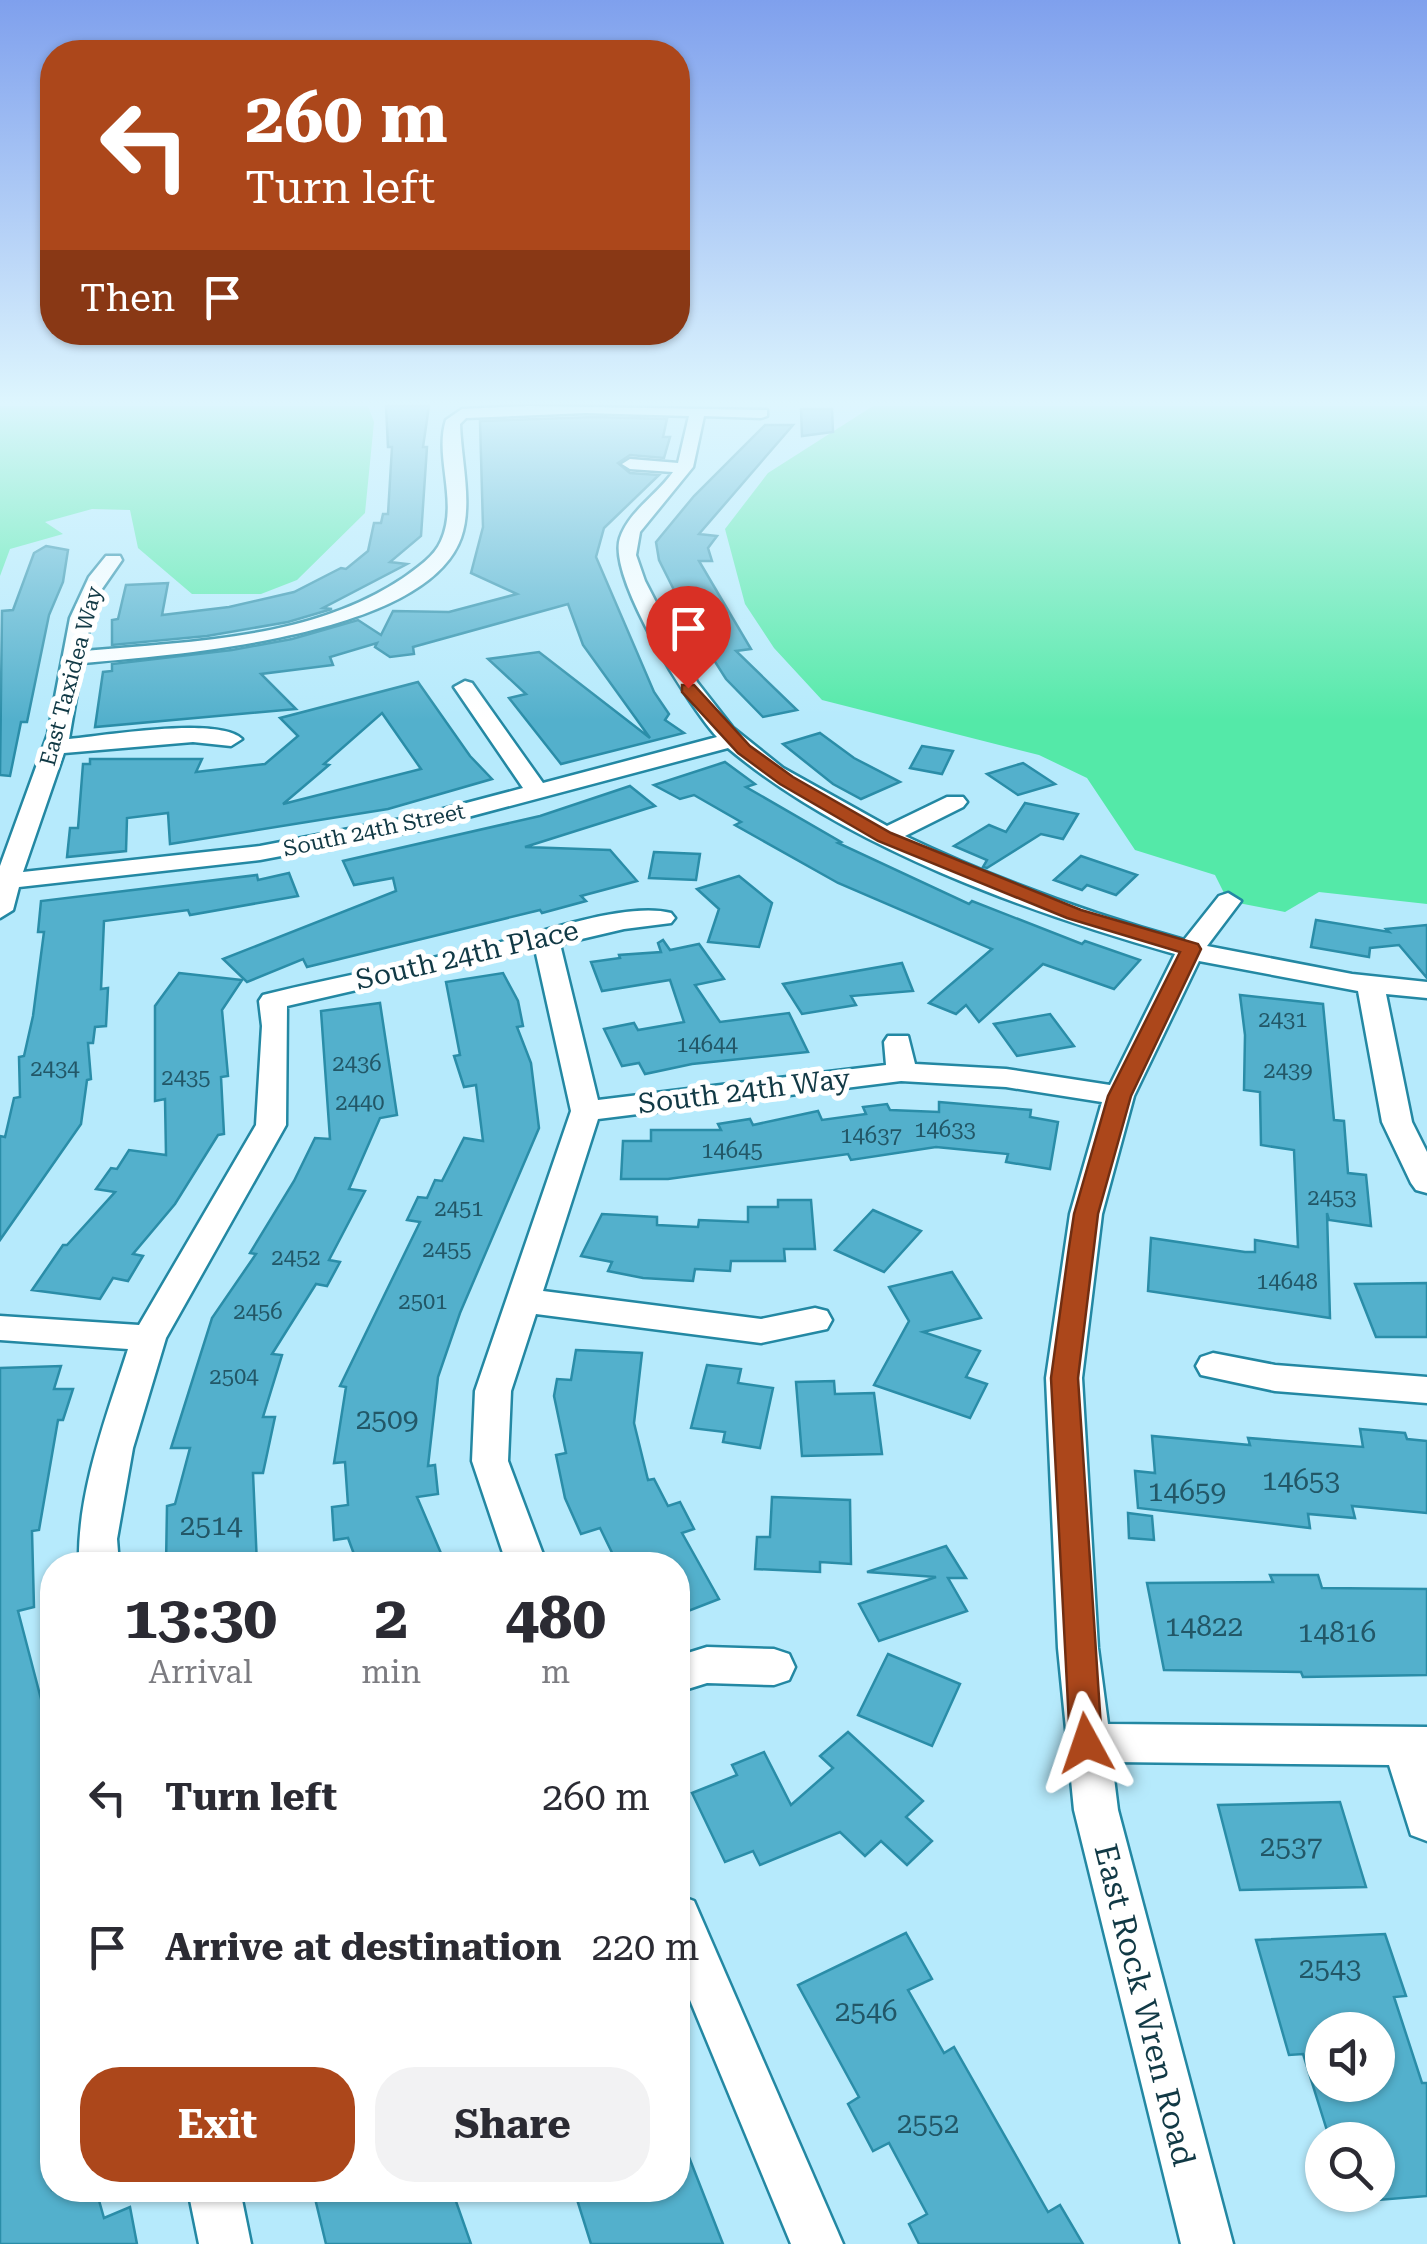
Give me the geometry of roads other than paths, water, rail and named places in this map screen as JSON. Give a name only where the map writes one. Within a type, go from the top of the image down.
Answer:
[{"type":"street","points":[[74,658],[245,640],[358,609],[403,586],[444,554],[454,534],[454,511]]},
{"type":"street","points":[[650,511],[628,538],[627,554],[688,688],[733,740],[786,781],[884,837],[1074,914],[1308,978],[1427,990]]},
{"type":"street","name":"East Taxidea Way","points":[[0,910],[55,747],[93,582],[113,560]]},
{"type":"street","points":[[403,586],[442,593]]},
{"type":"street","points":[[465,687],[537,792]]},
{"type":"street","points":[[55,747],[193,735],[232,739]]},
{"type":"street","name":"South 24th Street","points":[[7,881],[260,853],[418,824],[733,740]]},
{"type":"street","points":[[884,837],[955,802]]},
{"type":"street","name":"East Rock Wren Road","points":[[1207,2244],[1096,1810],[1086,1743],[1064,1378],[1086,1214],[1120,1096],[1191,949],[1228,901]]},
{"type":"street","name":"South 24th Place","points":[[150,1338],[272,1126],[276,1026],[273,1002],[624,920],[662,918]]},
{"type":"street","points":[[522,1552],[490,1461],[493,1391],[586,1112],[545,938]]},
{"type":"street","points":[[1370,986],[1397,1122],[1427,1183]]},
{"type":"street","points":[[898,1042],[901,1072]]},
{"type":"street","name":"South 24th Way","points":[[586,1112],[901,1072],[1006,1078],[1120,1096]]},
{"type":"street","points":[[523,1300],[761,1331],[815,1320]]},
{"type":"street","points":[[0,1328],[150,1338],[114,1448],[98,1552]]},
{"type":"street","points":[[1213,1366],[1275,1378],[1427,1390]]},
{"type":"street","points":[[690,1670],[707,1665],[774,1666]]},
{"type":"street","points":[[1086,1743],[1416,1746],[1427,1822]]},
{"type":"street","points":[[690,1945],[817,2244]]},
{"type":"street","points":[[216,2202],[225,2244]]}]
